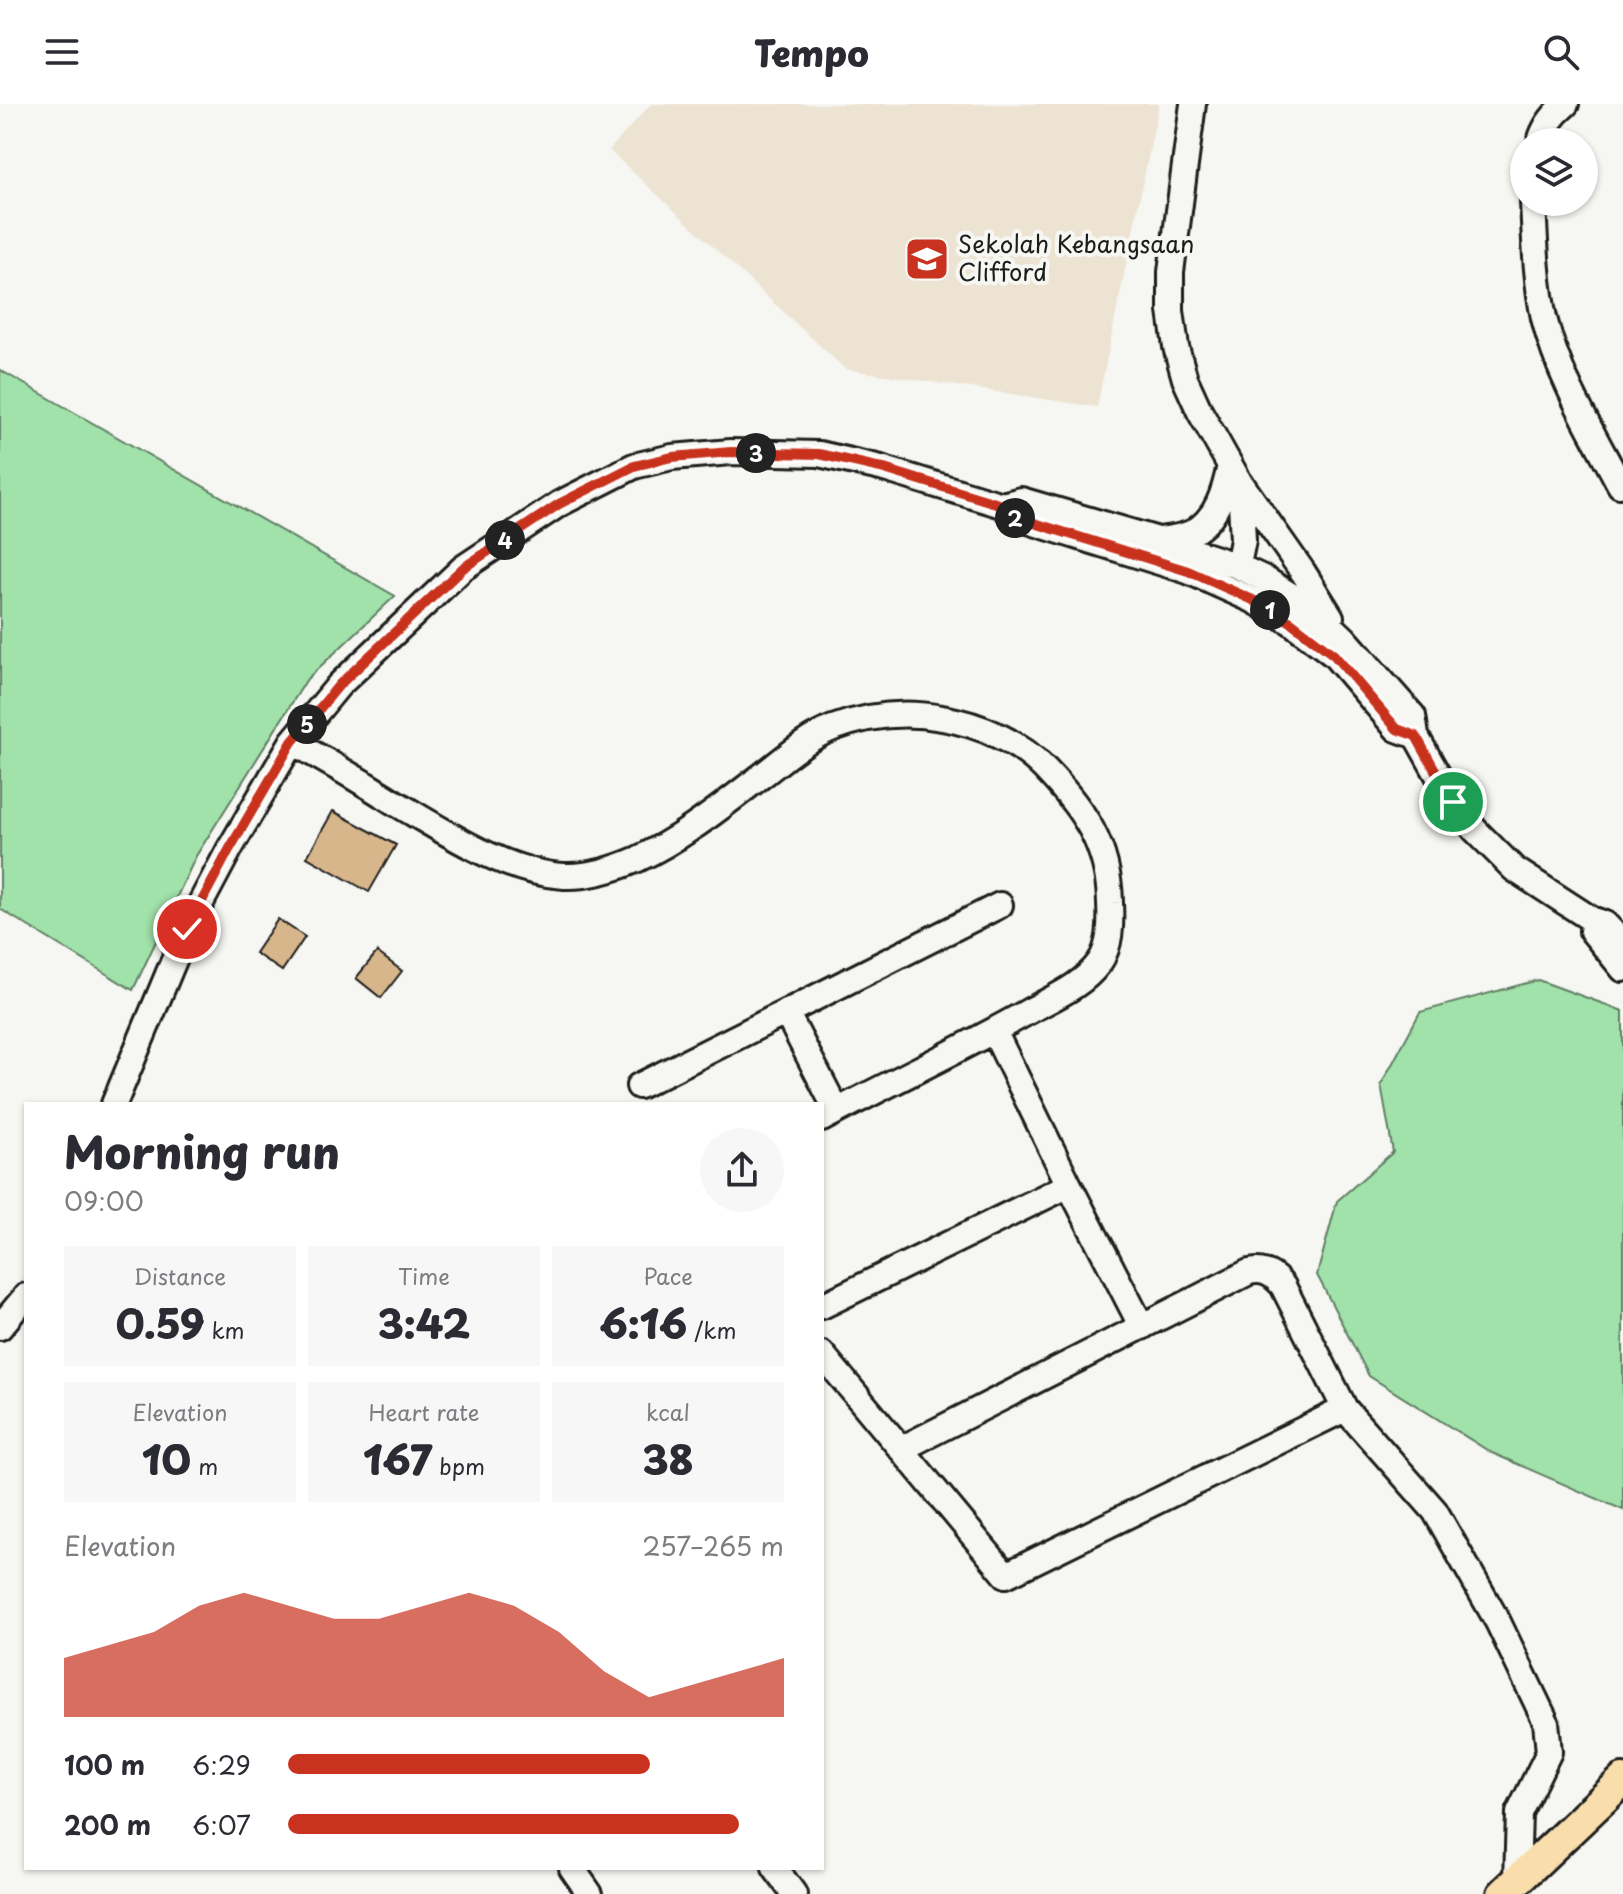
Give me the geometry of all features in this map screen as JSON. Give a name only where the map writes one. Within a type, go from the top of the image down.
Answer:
[{"type":"main road","points":[[1510,1887],[1623,1780]]},
{"type":"street","points":[[1193,104],[1171,272],[1171,311],[1185,379],[1235,474],[1344,638]]},
{"type":"street","points":[[1546,128],[1553,115],[1566,104]]},
{"type":"street","points":[[1534,216],[1538,285],[1552,342],[1585,419],[1620,485]]},
{"type":"street","points":[[115,1102],[187,929],[292,742],[339,685],[463,568],[559,504],[634,466],[672,457],[731,452],[819,454],[881,468],[1002,505],[1015,517],[1188,571],[1253,600],[1291,622],[1334,655],[1397,729],[1416,736]]},
{"type":"street","points":[[1158,540],[1191,533],[1207,520],[1235,474]]},
{"type":"street","points":[[1235,474],[1243,540],[1235,565]]},
{"type":"street","points":[[1002,505],[1021,500],[1158,540],[1235,565],[1298,600],[1344,638],[1413,716],[1416,736],[1453,802],[1475,830],[1514,869],[1591,919],[1605,924],[1623,943]]},
{"type":"street","points":[[1188,571],[1235,565]]},
{"type":"street","points":[[1235,565],[1253,600]]},
{"type":"street","points":[[292,742],[463,843],[510,863],[564,876],[619,868],[652,853],[684,835],[802,744],[831,729],[859,720],[891,715],[922,714],[959,720],[999,736],[1037,760],[1068,793],[1089,822],[1104,856],[1110,885],[1110,916],[1108,947],[1086,978],[994,1031],[830,1115],[786,1012]]},
{"type":"street","points":[[639,1086],[1000,905]]},
{"type":"street","points":[[1591,919],[1592,933],[1623,969]]},
{"type":"street","points":[[994,1031],[1142,1327]]},
{"type":"street","points":[[824,1305],[1069,1185]]},
{"type":"street","points":[[901,1449],[1249,1272],[1257,1270],[1275,1277],[1283,1286],[1345,1409],[1435,1511],[1498,1622],[1546,1722],[1549,1752],[1519,1813],[1510,1887]]},
{"type":"street","points":[[0,1327],[24,1298]]},
{"type":"street","points":[[824,1356],[1006,1575],[1345,1409]]},
{"type":"street","points":[[573,1870],[590,1894]]},
{"type":"street","points":[[776,1870],[794,1894]]},
{"type":"shaded area","name":"Sekolah Kebangsaan Clifford","points":[[651,104],[1159,104],[1097,407],[845,369],[609,150]]},
{"type":"green space","points":[[0,370],[395,596],[307,679],[196,856],[133,990],[0,909]]},
{"type":"green space","points":[[1538,980],[1623,1011],[1623,1510],[1492,1453],[1369,1376],[1317,1275],[1337,1201],[1393,1152],[1381,1085],[1420,1012]]},
{"type":"building","points":[[333,811],[396,845],[369,892],[307,857]]},
{"type":"building","points":[[278,919],[305,937],[282,971],[255,953]]},
{"type":"building","points":[[377,952],[402,971],[381,998],[356,978]]},
{"type":"place","name":"Sekolah Kebangsaan Clifford","points":[[927,259]]},
{"type":"route","points":[[187,929],[292,742],[339,685],[463,568],[559,504],[634,466],[672,457],[731,452],[819,454],[881,468],[1002,505],[1015,517],[1188,571],[1223,585],[1291,622],[1334,655],[1397,729],[1416,736],[1453,802]]}]
